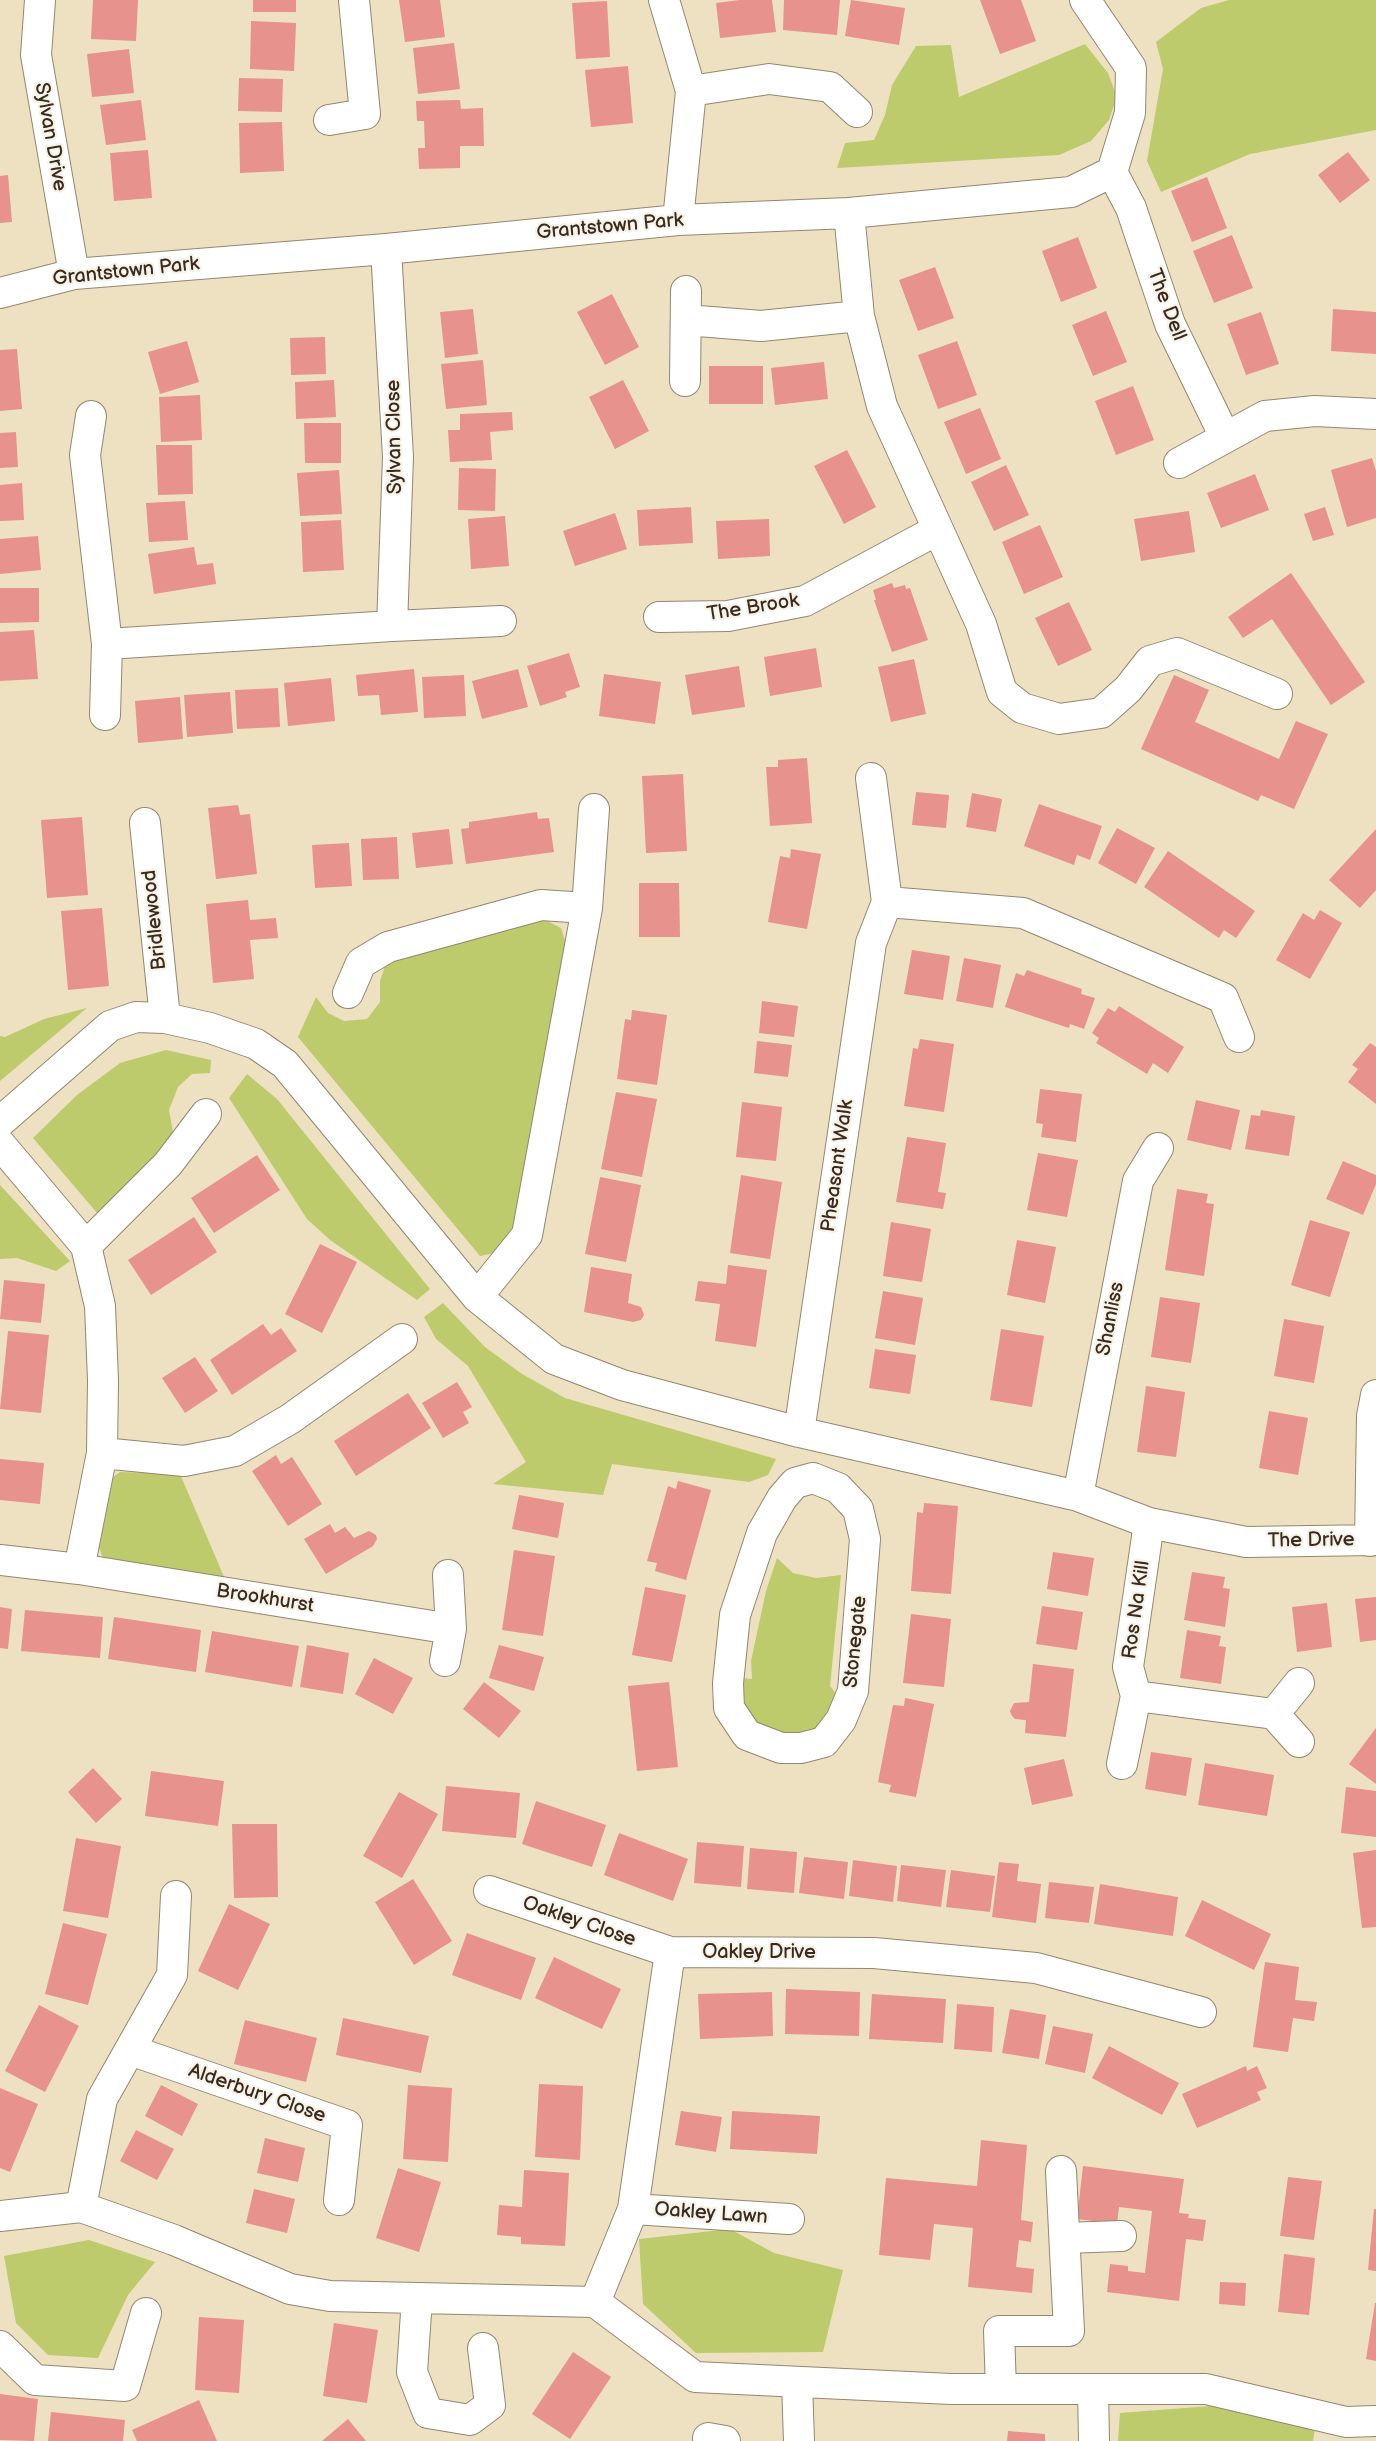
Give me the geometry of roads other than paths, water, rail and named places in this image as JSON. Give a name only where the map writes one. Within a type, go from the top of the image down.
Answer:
[{"type":"street","name":"Sylvan Drive","points":[[40,0],[36,54],[74,274]]},
{"type":"street","points":[[329,120],[365,114],[354,0]]},
{"type":"street","points":[[664,0],[691,91],[678,220]]},
{"type":"street","points":[[1085,0],[1131,68],[1130,113],[1112,172]]},
{"type":"street","points":[[691,91],[769,79],[830,87],[857,112]]},
{"type":"street","name":"Grantstown Park","points":[[0,293],[74,274],[386,249],[678,220],[849,213],[1071,192],[1112,172]]},
{"type":"street","name":"The Dell","points":[[1112,172],[1131,208],[1170,324],[1225,437]]},
{"type":"street","points":[[849,213],[859,316],[882,406],[981,624],[1002,692],[1022,708],[1059,719],[1101,713],[1128,689],[1150,661],[1178,653],[1277,694]]},
{"type":"street","name":"Sylvan Close","points":[[386,249],[398,457],[392,626]]},
{"type":"street","points":[[685,381],[686,306],[760,326],[859,316]]},
{"type":"street","points":[[1179,463],[1265,416],[1315,411],[1376,414]]},
{"type":"street","points":[[91,416],[85,455],[107,644],[105,715]]},
{"type":"street","name":"The Brook","points":[[659,617],[728,616],[805,601],[937,530]]},
{"type":"street","points":[[107,644],[501,621]]},
{"type":"street","name":"Pheasant Walk","points":[[810,1434],[871,943],[887,903],[871,778]]},
{"type":"street","points":[[477,1297],[527,1235],[587,908],[594,809]]},
{"type":"street","name":"Bridlewood","points":[[145,823],[165,1018]]},
{"type":"street","points":[[887,903],[1023,913],[1223,998],[1239,1037]]},
{"type":"street","points":[[348,993],[360,963],[388,947],[541,905],[587,908]]},
{"type":"street","name":"The Drive","points":[[0,1122],[110,1026],[136,1017],[165,1018],[210,1028],[256,1044],[285,1064],[477,1297],[555,1359],[622,1385],[810,1434],[1078,1496],[1149,1523],[1246,1542],[1373,1540]]},
{"type":"street","points":[[86,1246],[168,1164],[206,1114]]},
{"type":"street","points":[[0,1144],[86,1246],[100,1306],[103,1380],[102,1453],[79,1569]]},
{"type":"street","name":"Shanliss","points":[[1078,1496],[1138,1181],[1158,1148]]},
{"type":"street","points":[[102,1453],[184,1461],[235,1451],[290,1419],[402,1339]]},
{"type":"street","points":[[1373,1540],[1372,1416],[1376,1395]]},
{"type":"street","points":[[810,1434],[813,1478]]},
{"type":"street","name":"Stonegate","points":[[813,1478],[837,1488],[858,1509],[865,1539],[853,1690],[841,1720],[824,1742],[801,1748],[781,1748],[747,1735],[729,1708],[728,1683],[735,1615],[762,1533],[782,1498],[795,1483],[813,1478]]},
{"type":"street","name":"Ros Na Kill","points":[[1122,1764],[1136,1696],[1128,1667],[1149,1523]]},
{"type":"street","name":"Brookhurst","points":[[0,1560],[79,1569],[451,1629]]},
{"type":"street","points":[[445,1661],[451,1629],[448,1575]]},
{"type":"street","points":[[1274,1714],[1299,1683]]},
{"type":"street","points":[[1136,1696],[1274,1714],[1299,1742]]},
{"type":"street","name":"Oakley Close","points":[[489,1891],[670,1952]]},
{"type":"street","points":[[81,2207],[102,2099],[172,1975],[176,1896]]},
{"type":"street","points":[[595,2302],[633,2209],[670,1952]]},
{"type":"street","name":"Oakley Drive","points":[[670,1952],[874,1953],[1036,1968],[1201,2012]]},
{"type":"street","name":"Alderbury Close","points":[[130,2050],[347,2125],[339,2200]]},
{"type":"street","points":[[1001,2389],[999,2331],[1069,2331],[1061,2171]]},
{"type":"street","points":[[0,2216],[81,2207],[174,2240],[290,2289],[330,2296],[595,2302],[695,2377],[951,2389],[1206,2389],[1344,2432],[1376,2421]]},
{"type":"street","name":"Oakley Lawn","points":[[633,2209],[789,2218]]},
{"type":"street","points":[[1065,2238],[1121,2236]]},
{"type":"street","points":[[417,2298],[412,2372],[428,2414],[470,2420],[490,2405],[483,2348]]},
{"type":"street","points":[[0,2346],[35,2380],[125,2386],[146,2313]]},
{"type":"street","points":[[797,2382],[798,2441]]},
{"type":"street","points":[[1094,2389],[1094,2441]]}]
